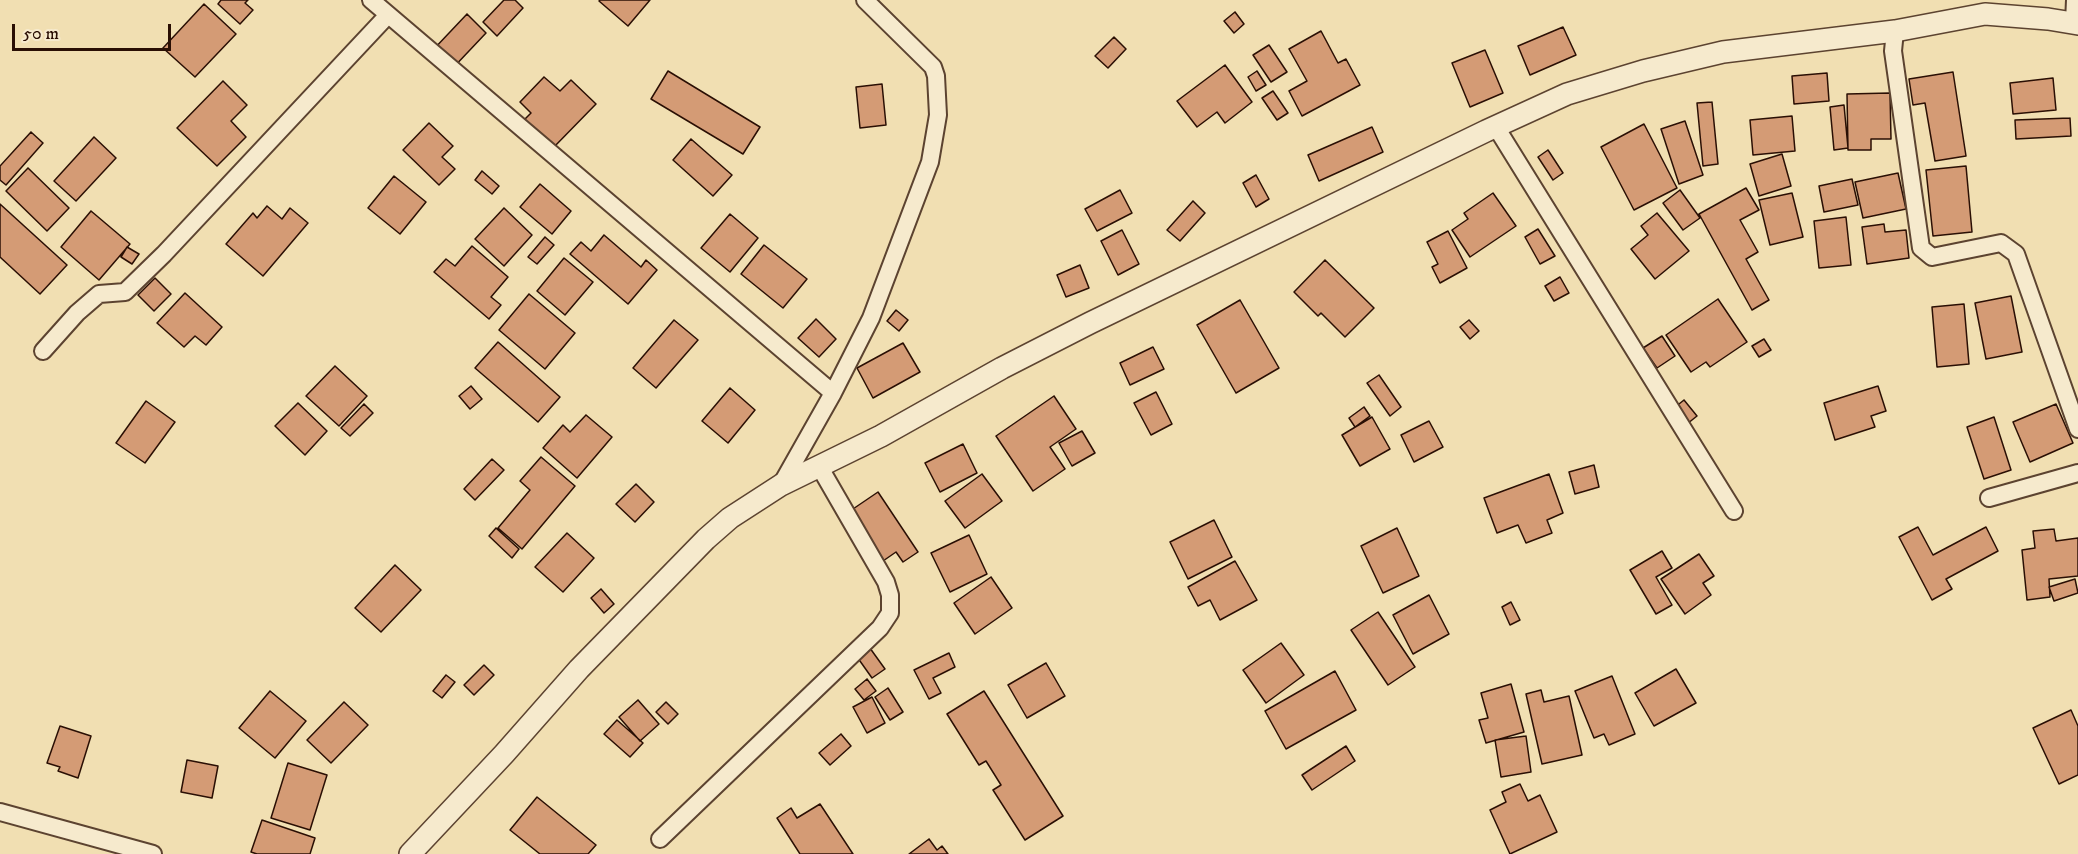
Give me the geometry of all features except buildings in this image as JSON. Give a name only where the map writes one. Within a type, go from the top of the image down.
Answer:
[{"type":"street","points":[[371,0],[387,16],[833,393]]},
{"type":"street","points":[[781,485],[833,393],[871,318],[930,162],[938,115],[937,88],[933,67],[865,0]]},
{"type":"street","points":[[410,854],[504,754],[579,669],[706,539],[730,518],[781,485],[881,435],[1002,368],[1329,206],[1567,94],[1643,71],[1723,52],[1895,31],[1985,14],[2076,23],[2075,0]]},
{"type":"street","points":[[43,351],[77,313],[99,294],[125,292],[164,254],[387,16]]},
{"type":"street","points":[[1895,31],[1893,51],[1921,248],[1932,256],[2001,243],[2016,254],[2078,429]]},
{"type":"street","points":[[1496,127],[1734,511]]},
{"type":"street","points":[[660,839],[880,628],[890,613],[891,595],[886,582],[819,466]]},
{"type":"street","points":[[1989,498],[2078,473]]},
{"type":"street","points":[[0,812],[153,854]]}]
